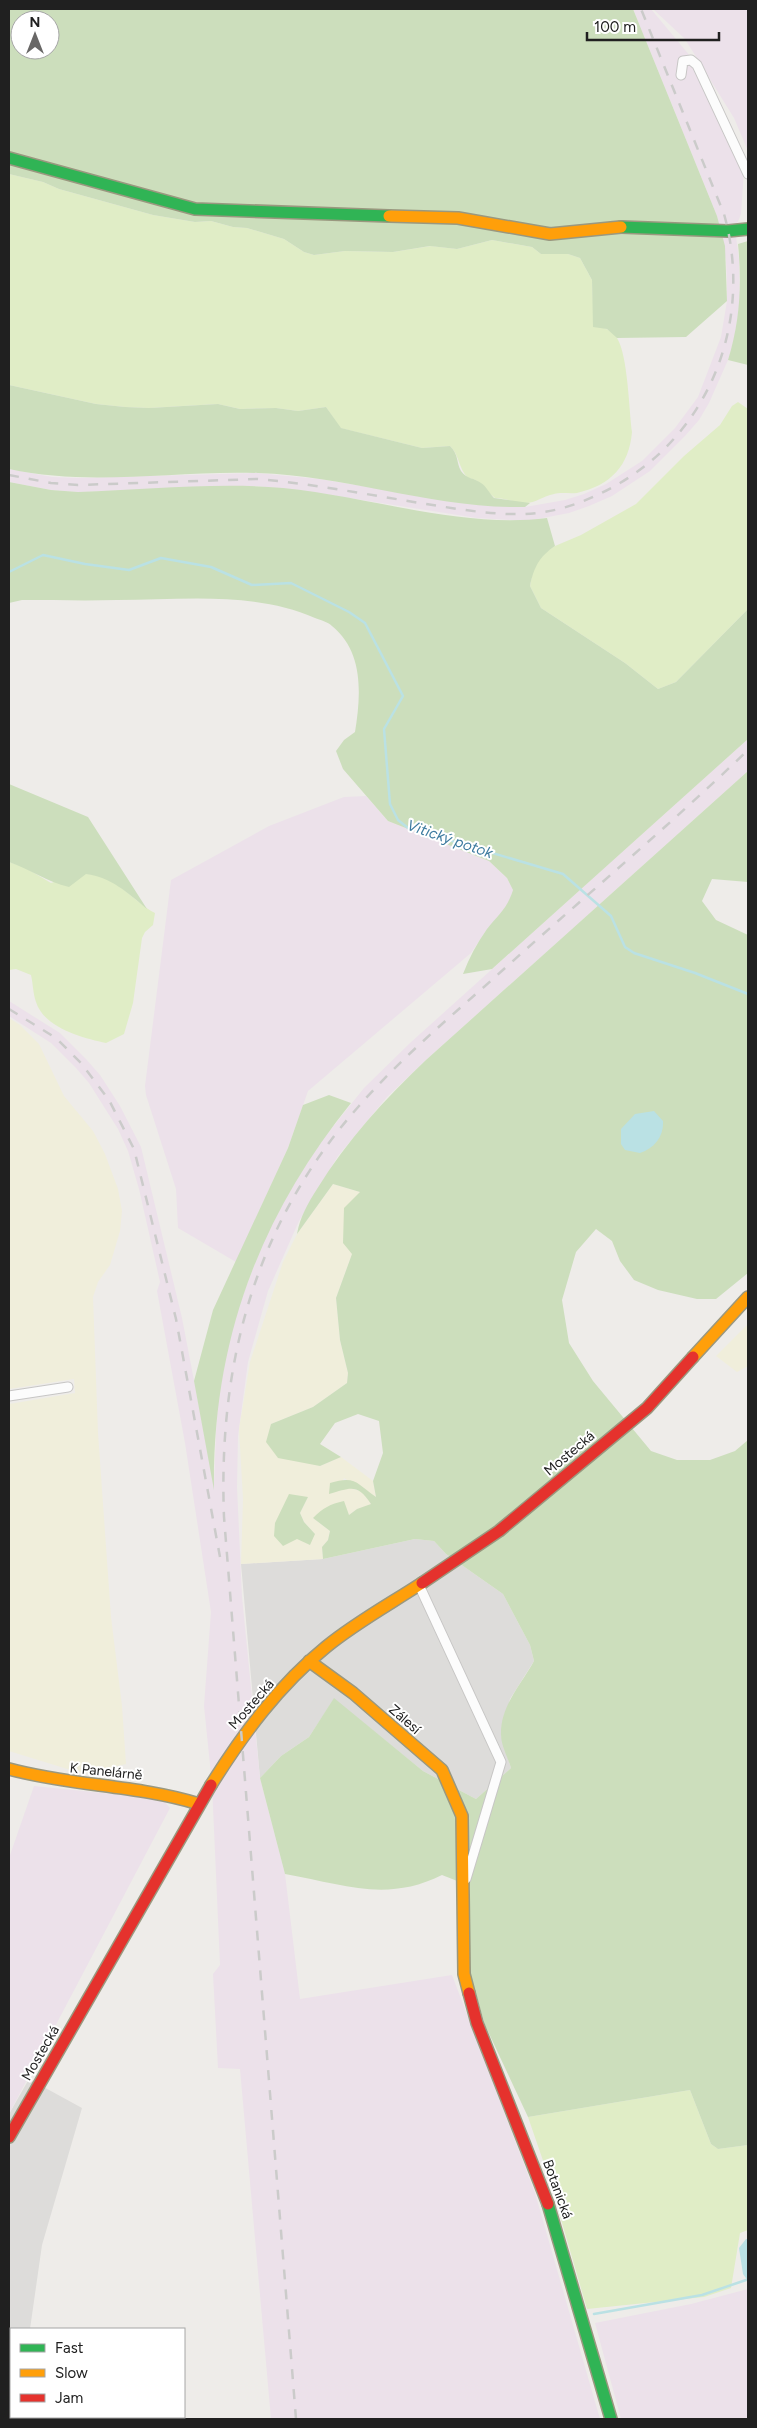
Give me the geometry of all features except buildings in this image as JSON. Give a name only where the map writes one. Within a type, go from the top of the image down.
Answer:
[{"type":"street","points":[[681,75],[682,64],[685,60],[691,60],[697,65],[748,174]]},
{"type":"street","points":[[9,158],[195,209],[322,215],[458,218],[550,234],[622,228],[728,231],[748,228]]},
{"type":"street","name":"Mostecká","points":[[9,2137],[199,1804],[235,1746],[308,1661],[327,1646],[500,1531],[647,1408],[748,1297]]},
{"type":"street","points":[[9,1396],[68,1387]]},
{"type":"street","points":[[419,1585],[501,1762],[463,1890]]},
{"type":"street","name":"Zálesí","points":[[308,1661],[353,1693],[442,1770],[462,1816]]},
{"type":"street","name":"K Panelárně","points":[[9,1769],[37,1779],[160,1792],[199,1804]]},
{"type":"street","name":"Botanická","points":[[462,1816],[464,1974],[476,2024],[551,2213],[611,2419]]},
{"type":"shaded area","points":[[633,9],[651,9],[700,68],[744,170],[741,214],[735,229],[739,259],[740,302],[734,340],[728,360],[709,403],[699,420],[650,471],[612,496],[589,506],[569,513],[527,521],[477,518],[317,493],[257,486],[78,492],[51,490],[9,482],[9,469],[52,477],[78,478],[257,473],[319,479],[478,505],[525,507],[565,500],[584,494],[606,484],[642,461],[675,428],[698,397],[721,337],[727,301],[727,281],[726,260],[717,216]]},
{"type":"shaded area","points":[[653,9],[748,9],[748,151],[734,118],[685,39]]},
{"type":"shaded area","points":[[748,739],[748,771],[426,1060],[387,1097],[338,1156],[299,1221],[268,1291],[248,1362],[238,1436],[237,1487],[242,1597],[260,1778],[285,1874],[300,1999],[452,1975],[535,2193],[600,2419],[271,2419],[240,2069],[218,2068],[213,1974],[220,1965],[212,1784],[204,1706],[211,1612],[185,1443],[157,1291],[160,1282],[139,1189],[128,1151],[118,1129],[89,1083],[76,1068],[51,1043],[9,1016],[9,1001],[60,1033],[86,1059],[100,1075],[120,1106],[141,1147],[182,1318],[214,1485],[217,1408],[225,1357],[239,1306],[266,1234],[290,1190],[320,1143],[364,1088],[410,1043]]},
{"type":"shaded area","points":[[366,796],[388,821],[489,861],[507,878],[513,890],[508,906],[488,928],[471,953],[308,1091],[288,1148],[236,1262],[178,1228],[176,1189],[146,1095],[145,1086],[171,880],[269,826],[344,797]]},
{"type":"shaded area","points":[[9,1018],[20,1025],[39,1044],[64,1096],[93,1131],[105,1154],[118,1189],[122,1211],[120,1231],[110,1265],[98,1282],[93,1297],[98,1433],[111,1617],[122,1706],[126,1764],[114,1767],[105,1775],[77,1772],[9,1751],[9,1404],[75,1393],[74,1379],[9,1389]]},
{"type":"shaded area","points":[[333,1184],[360,1192],[352,1254],[336,1298],[340,1340],[348,1373],[347,1383],[313,1407],[271,1424],[320,1466],[341,1457],[373,1481],[376,1498],[344,1478],[339,1491],[347,1487],[363,1492],[372,1505],[357,1509],[349,1515],[313,1518],[330,1531],[328,1540],[322,1547],[323,1559],[241,1564],[243,1499],[239,1429],[250,1362],[283,1262],[297,1234]],"holes":[[[308,1497],[300,1513],[304,1522],[315,1534],[297,1539],[275,1523]]]},
{"type":"shaded area","points":[[748,1324],[748,1366],[737,1372],[716,1356]]},
{"type":"shaded area","points":[[415,1539],[434,1541],[446,1554],[503,1594],[530,1645],[534,1661],[510,1699],[501,1736],[511,1768],[476,1799],[423,1771],[334,1699],[309,1737],[281,1756],[260,1778],[241,1564],[323,1559]]},
{"type":"shaded area","points":[[34,1786],[162,1799],[170,1808],[9,2114],[9,1858]]},
{"type":"shaded area","points":[[29,2079],[82,2108],[42,2245],[30,2328],[10,2328],[10,2413],[9,2413],[9,2114]]},
{"type":"shaded area","points":[[748,2289],[748,2419],[621,2419],[595,2323],[691,2304]]},
{"type":"green space","points":[[9,9],[633,9],[717,216],[725,246],[727,301],[686,337],[617,338],[607,329],[593,327],[592,280],[580,258],[568,254],[541,254],[532,247],[492,240],[457,249],[430,246],[393,252],[345,251],[314,255],[304,252],[284,239],[247,228],[233,227],[211,221],[195,222],[153,215],[59,189],[43,182],[9,174]]},
{"type":"green space","points":[[9,174],[43,182],[59,189],[153,215],[195,222],[211,221],[233,227],[247,228],[284,239],[304,252],[314,255],[345,251],[393,252],[431,246],[457,249],[492,240],[532,247],[541,254],[568,254],[580,258],[592,280],[594,325],[607,329],[615,335],[624,357],[632,432],[627,455],[616,472],[600,485],[577,493],[557,493],[533,502],[521,503],[495,498],[480,483],[468,478],[450,446],[422,448],[340,428],[326,407],[298,411],[276,408],[240,409],[218,404],[149,408],[125,407],[96,404],[9,385]]},
{"type":"green space","points":[[748,241],[748,365],[728,360],[739,302],[738,244]]},
{"type":"green space","points":[[9,385],[96,404],[125,407],[149,408],[218,404],[240,409],[276,408],[298,411],[326,407],[341,428],[422,448],[450,446],[455,452],[459,468],[463,474],[479,481],[494,498],[530,503],[525,507],[458,503],[292,475],[227,473],[134,477],[71,477],[9,469]]},
{"type":"green space","points":[[738,402],[748,409],[748,609],[676,682],[658,689],[625,663],[541,608],[530,586],[534,566],[543,554],[555,546],[581,535],[636,504],[684,456],[720,425],[732,406]]},
{"type":"green space","points":[[9,482],[51,490],[78,492],[207,486],[258,486],[315,492],[415,510],[482,519],[515,520],[547,518],[555,546],[538,563],[530,586],[541,608],[625,663],[658,689],[676,682],[748,609],[748,739],[492,969],[463,974],[477,945],[505,907],[513,890],[507,878],[489,861],[388,821],[343,769],[336,751],[344,740],[355,732],[359,689],[358,675],[350,648],[332,626],[322,620],[292,609],[243,600],[22,600],[9,603]]},
{"type":"green space","points":[[748,771],[748,882],[712,879],[702,901],[716,920],[748,935],[748,1273],[716,1299],[697,1299],[658,1290],[634,1280],[620,1261],[612,1241],[596,1229],[576,1252],[562,1300],[569,1343],[593,1381],[651,1451],[677,1460],[710,1460],[735,1451],[748,1440],[748,2145],[718,2149],[711,2144],[690,2090],[528,2117],[485,2025],[470,1973],[470,1886],[442,1875],[402,1888],[364,1889],[285,1874],[260,1778],[281,1756],[309,1737],[334,1698],[423,1771],[476,1799],[511,1768],[502,1743],[502,1724],[512,1696],[534,1661],[530,1645],[503,1594],[446,1554],[434,1541],[415,1539],[323,1559],[322,1547],[328,1540],[330,1531],[313,1518],[327,1507],[339,1502],[344,1501],[349,1515],[357,1509],[371,1504],[362,1493],[353,1489],[329,1494],[330,1483],[351,1480],[376,1497],[373,1481],[383,1453],[379,1421],[358,1414],[335,1423],[320,1444],[341,1457],[320,1466],[278,1458],[266,1442],[271,1424],[313,1407],[347,1383],[348,1373],[340,1340],[336,1298],[352,1254],[343,1243],[344,1208],[360,1192],[333,1184],[297,1234],[300,1222],[314,1194],[341,1154],[381,1105],[426,1060]]},
{"type":"green space","points":[[9,784],[88,817],[147,909],[119,887],[103,878],[86,874],[69,887],[53,882],[9,862]]},
{"type":"green space","points":[[9,862],[24,867],[51,883],[86,874],[105,878],[155,913],[153,925],[145,932],[142,938],[133,1003],[124,1034],[106,1043],[76,1035],[56,1025],[40,1011],[35,999],[31,975],[16,969],[9,970]]},
{"type":"green space","points":[[329,1095],[351,1103],[319,1146],[290,1191],[267,1237],[247,1284],[232,1333],[222,1384],[216,1436],[214,1490],[194,1381],[213,1310],[288,1148],[303,1105]]},
{"type":"green space","points":[[289,1494],[308,1497],[300,1513],[304,1522],[315,1534],[310,1545],[297,1539],[283,1546],[274,1536],[275,1523]]},
{"type":"green space","points":[[690,2090],[711,2144],[718,2149],[748,2145],[748,2230],[740,2233],[731,2288],[704,2297],[587,2309],[549,2178],[528,2117]]},
{"type":"water","points":[[654,1111],[663,1121],[662,1132],[658,1141],[640,1153],[625,1150],[621,1144],[621,1129],[635,1114]]},
{"type":"water","points":[[748,2239],[748,2281],[743,2274],[739,2248]]},
{"type":"waterway","name":"Vitický potok","points":[[9,572],[43,555],[85,564],[129,570],[161,558],[211,567],[252,585],[291,583],[349,612],[365,623],[403,696],[384,729],[390,804],[398,820],[408,828],[563,874],[611,916],[625,947],[634,953],[695,973],[748,994]]},
{"type":"waterway","points":[[594,2314],[702,2295],[746,2280]]},
{"type":"railway","points":[[9,475],[51,483],[78,485],[257,479],[475,511],[499,514],[524,514],[562,508],[598,495],[620,483],[652,460],[680,432],[701,401],[718,366],[728,330],[733,292],[732,253],[724,214],[641,9]]},
{"type":"railway","points":[[296,2419],[224,1517],[224,1460],[228,1404],[237,1350],[250,1298],[269,1247],[293,1198],[323,1151],[359,1106],[425,1040],[654,837],[748,750]]},
{"type":"railway","points":[[9,1009],[56,1038],[81,1063],[109,1100],[134,1149],[176,1319],[220,1557]]},
{"type":"traffic: fast","points":[[9,158],[195,209],[389,216]]},
{"type":"traffic: fast","points":[[621,227],[728,231],[748,229]]},
{"type":"traffic: fast","points":[[548,2204],[611,2419]]},
{"type":"traffic: slow","points":[[389,216],[458,218],[550,234],[621,227]]},
{"type":"traffic: slow","points":[[693,1357],[748,1297]]},
{"type":"traffic: slow","points":[[211,1785],[249,1729],[293,1677],[326,1647],[349,1630],[422,1583]]},
{"type":"traffic: slow","points":[[309,1661],[353,1693],[442,1770],[462,1816],[464,1974],[469,1993]]},
{"type":"traffic: slow","points":[[9,1769],[33,1775],[152,1793],[199,1804]]},
{"type":"traffic: jam","points":[[422,1583],[499,1531],[647,1408],[693,1357]]},
{"type":"traffic: jam","points":[[9,2137],[211,1785]]},
{"type":"traffic: jam","points":[[469,1993],[477,2023],[548,2204]]}]
